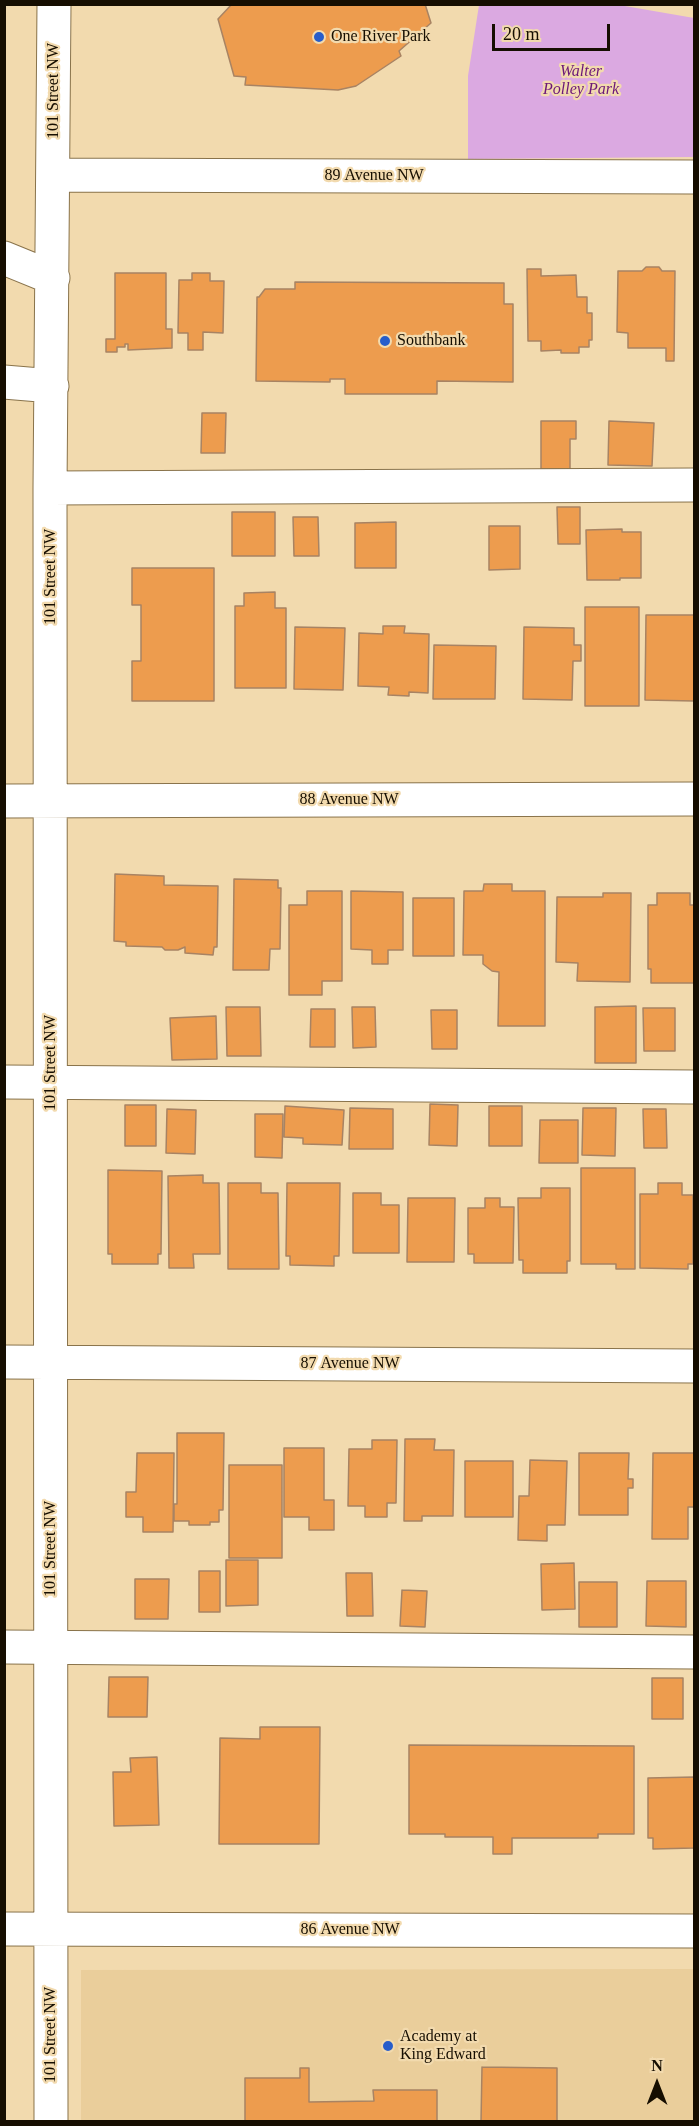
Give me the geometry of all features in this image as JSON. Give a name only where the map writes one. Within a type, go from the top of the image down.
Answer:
[{"type":"street","name":"101 Street NW","points":[[51,2121],[50,488],[54,4]]},
{"type":"street","name":"89 Avenue NW","points":[[54,175],[694,177]]},
{"type":"street","points":[[4,258],[53,278]]},
{"type":"street","points":[[4,382],[52,386]]},
{"type":"street","points":[[50,488],[694,485]]},
{"type":"street","name":"88 Avenue NW","points":[[4,801],[694,799]]},
{"type":"street","points":[[4,1082],[694,1088]]},
{"type":"street","name":"87 Avenue NW","points":[[4,1362],[694,1366]]},
{"type":"street","points":[[4,1647],[694,1652]]},
{"type":"street","name":"86 Avenue NW","points":[[4,1929],[694,1931]]},
{"type":"shaded area","name":"Academy at King Edward","points":[[694,1969],[694,2121],[81,2121],[81,1970]]},
{"type":"green space","name":"Walter Polley Park","points":[[479,5],[619,5],[694,18],[694,157],[468,159],[468,76]]},
{"type":"building","name":"One River Park","points":[[232,4],[425,4],[431,23],[399,51],[401,56],[356,86],[338,90],[245,85],[246,77],[234,76],[218,19]]},
{"type":"building","points":[[646,267],[675,271],[674,361],[666,361],[666,348],[628,348],[628,333],[617,332],[618,271],[642,271]]},
{"type":"building","points":[[527,269],[541,269],[541,276],[576,275],[577,297],[587,297],[587,313],[592,313],[592,340],[589,340],[589,347],[579,347],[579,353],[561,353],[561,350],[541,351],[541,341],[528,341]]},
{"type":"building","points":[[115,273],[166,273],[166,329],[172,329],[172,348],[128,350],[128,344],[125,344],[125,347],[117,347],[117,352],[106,352],[106,339],[115,339]]},
{"type":"building","points":[[192,273],[210,273],[210,281],[224,281],[223,333],[203,332],[203,350],[188,350],[188,333],[178,333],[179,280],[192,280]]},
{"type":"building","name":"Southbank","points":[[295,282],[504,283],[504,304],[513,304],[513,382],[437,381],[437,394],[345,394],[345,379],[330,379],[330,382],[256,381],[257,297],[265,289],[295,289]]},
{"type":"building","points":[[202,413],[226,413],[225,453],[201,453]]},
{"type":"building","points":[[541,421],[576,421],[576,439],[570,439],[570,469],[541,469]]},
{"type":"building","points":[[609,421],[654,423],[652,466],[608,465]]},
{"type":"building","points":[[557,507],[580,507],[580,544],[558,544]]},
{"type":"building","points":[[232,512],[275,512],[275,556],[232,556]]},
{"type":"building","points":[[293,517],[318,517],[319,556],[294,556]]},
{"type":"building","points":[[396,522],[396,568],[355,568],[355,523]]},
{"type":"building","points":[[489,526],[520,526],[520,569],[489,570]]},
{"type":"building","points":[[622,529],[622,532],[641,532],[641,578],[587,580],[586,530]]},
{"type":"building","points":[[132,568],[214,568],[214,701],[132,701],[132,661],[141,661],[141,605],[132,605]]},
{"type":"building","points":[[275,592],[275,608],[286,608],[286,688],[235,688],[235,606],[244,606],[244,593]]},
{"type":"building","points":[[585,607],[639,607],[639,706],[585,706]]},
{"type":"building","points":[[646,615],[694,615],[694,701],[645,700]]},
{"type":"building","points":[[383,626],[405,626],[404,633],[429,634],[428,693],[409,692],[409,696],[388,695],[389,687],[358,686],[359,633],[383,634]]},
{"type":"building","points":[[295,627],[345,628],[343,690],[294,689]]},
{"type":"building","points":[[524,627],[574,628],[574,645],[581,645],[581,661],[573,661],[572,700],[523,699]]},
{"type":"building","points":[[434,645],[496,646],[495,699],[433,699]]},
{"type":"building","points":[[115,874],[164,876],[164,885],[218,886],[217,947],[214,947],[213,955],[185,953],[185,947],[178,950],[165,950],[162,947],[126,946],[126,942],[114,941]]},
{"type":"building","points":[[234,879],[278,880],[278,888],[281,888],[280,949],[270,949],[269,970],[233,970]]},
{"type":"building","points":[[484,884],[512,884],[512,891],[545,891],[545,1026],[498,1026],[499,972],[492,971],[483,964],[483,955],[463,955],[464,891],[483,891]]},
{"type":"building","points":[[307,891],[342,891],[342,981],[322,981],[322,995],[289,995],[289,905],[307,905]]},
{"type":"building","points":[[351,891],[403,892],[403,950],[388,950],[388,964],[372,964],[372,950],[351,949]]},
{"type":"building","points":[[603,893],[631,893],[630,982],[577,981],[578,963],[556,962],[557,897],[603,897]]},
{"type":"building","points":[[657,893],[690,893],[690,905],[694,905],[694,983],[651,983],[651,969],[648,969],[648,905],[657,905]]},
{"type":"building","points":[[413,898],[454,898],[454,956],[413,956]]},
{"type":"building","points":[[636,1006],[636,1063],[595,1063],[595,1007]]},
{"type":"building","points":[[226,1007],[260,1007],[261,1056],[227,1056]]},
{"type":"building","points":[[352,1007],[375,1007],[376,1047],[353,1048]]},
{"type":"building","points":[[643,1008],[675,1008],[675,1051],[644,1051]]},
{"type":"building","points":[[311,1009],[335,1009],[335,1047],[310,1047]]},
{"type":"building","points":[[431,1010],[457,1010],[457,1049],[432,1049]]},
{"type":"building","points":[[216,1016],[217,1059],[172,1060],[170,1018]]},
{"type":"building","points":[[430,1104],[458,1105],[457,1146],[429,1145]]},
{"type":"building","points":[[125,1105],[156,1105],[156,1146],[125,1146]]},
{"type":"building","points":[[285,1106],[344,1110],[342,1145],[303,1144],[303,1138],[284,1137]]},
{"type":"building","points":[[489,1106],[522,1106],[522,1146],[489,1146]]},
{"type":"building","points":[[350,1108],[393,1109],[393,1149],[349,1149]]},
{"type":"building","points":[[583,1108],[616,1108],[615,1156],[582,1155]]},
{"type":"building","points":[[167,1109],[196,1110],[195,1154],[166,1153]]},
{"type":"building","points":[[643,1109],[666,1109],[667,1148],[644,1148]]},
{"type":"building","points":[[255,1114],[283,1114],[282,1158],[255,1157]]},
{"type":"building","points":[[540,1120],[578,1120],[578,1163],[539,1163]]},
{"type":"building","points":[[581,1168],[635,1168],[635,1269],[616,1269],[616,1264],[581,1264]]},
{"type":"building","points":[[108,1170],[162,1171],[161,1254],[158,1254],[158,1264],[112,1264],[112,1254],[108,1254]]},
{"type":"building","points":[[203,1175],[203,1183],[219,1183],[220,1254],[193,1254],[194,1268],[169,1268],[168,1176]]},
{"type":"building","points":[[228,1183],[261,1183],[261,1193],[278,1193],[279,1269],[228,1269]]},
{"type":"building","points":[[287,1183],[340,1183],[339,1256],[334,1256],[334,1266],[290,1265],[290,1256],[286,1256]]},
{"type":"building","points":[[658,1183],[682,1183],[682,1195],[693,1195],[693,1264],[688,1264],[688,1269],[640,1268],[640,1194],[658,1194]]},
{"type":"building","points":[[541,1188],[570,1188],[570,1261],[567,1261],[567,1273],[523,1273],[523,1260],[519,1260],[518,1198],[541,1198]]},
{"type":"building","points":[[353,1193],[381,1193],[381,1205],[399,1205],[399,1253],[353,1253]]},
{"type":"building","points":[[408,1198],[455,1198],[454,1262],[407,1262]]},
{"type":"building","points":[[485,1198],[500,1198],[500,1207],[514,1207],[513,1263],[474,1263],[474,1254],[468,1254],[468,1208],[485,1208]]},
{"type":"building","points":[[177,1433],[224,1433],[223,1510],[219,1510],[219,1522],[210,1522],[210,1525],[189,1525],[189,1521],[174,1521],[174,1504],[177,1504]]},
{"type":"building","points":[[405,1439],[435,1439],[434,1450],[454,1450],[453,1516],[422,1516],[422,1521],[404,1521]]},
{"type":"building","points":[[372,1440],[397,1440],[396,1503],[387,1503],[387,1517],[365,1517],[365,1506],[348,1506],[349,1449],[372,1449]]},
{"type":"building","points":[[284,1448],[324,1448],[324,1500],[334,1500],[334,1530],[309,1530],[309,1517],[284,1517]]},
{"type":"building","points":[[137,1453],[174,1453],[173,1532],[143,1532],[143,1517],[126,1517],[126,1492],[136,1492]]},
{"type":"building","points":[[579,1453],[629,1453],[628,1479],[633,1479],[633,1488],[628,1488],[628,1515],[579,1515]]},
{"type":"building","points":[[653,1453],[694,1453],[694,1507],[688,1507],[688,1539],[652,1539]]},
{"type":"building","points":[[530,1460],[567,1461],[565,1525],[547,1525],[547,1541],[518,1540],[519,1496],[529,1496]]},
{"type":"building","points":[[465,1461],[513,1461],[513,1517],[465,1517]]},
{"type":"building","points":[[229,1465],[282,1465],[282,1558],[229,1558]]},
{"type":"building","points":[[226,1560],[258,1560],[258,1605],[226,1606]]},
{"type":"building","points":[[574,1563],[575,1609],[542,1610],[541,1564]]},
{"type":"building","points":[[199,1571],[220,1571],[220,1612],[199,1612]]},
{"type":"building","points":[[346,1573],[372,1573],[373,1616],[347,1616]]},
{"type":"building","points":[[135,1579],[169,1579],[168,1619],[135,1619]]},
{"type":"building","points":[[647,1581],[686,1581],[686,1627],[646,1626]]},
{"type":"building","points":[[579,1582],[617,1582],[617,1627],[579,1627]]},
{"type":"building","points":[[402,1590],[427,1591],[425,1627],[400,1626]]},
{"type":"building","points":[[109,1677],[148,1677],[147,1717],[108,1717]]},
{"type":"building","points":[[652,1678],[683,1678],[683,1719],[652,1719]]},
{"type":"building","points":[[260,1727],[320,1727],[319,1844],[219,1844],[220,1738],[260,1739]]},
{"type":"building","points":[[409,1745],[634,1746],[634,1834],[598,1834],[598,1838],[512,1838],[512,1854],[493,1854],[493,1837],[409,1834]]},
{"type":"building","points":[[157,1757],[159,1825],[114,1826],[113,1772],[131,1772],[130,1758]]},
{"type":"building","points":[[694,1777],[694,1848],[653,1849],[653,1838],[648,1838],[648,1778]]},
{"type":"building","points":[[482,2067],[557,2068],[557,2122],[481,2122]]},
{"type":"building","points":[[300,2068],[309,2068],[309,2102],[374,2101],[373,2090],[437,2090],[437,2122],[245,2122],[245,2078],[300,2078]]},
{"type":"place","name":"One River Park","points":[[319,37]]},
{"type":"place","name":"Southbank","points":[[385,341]]},
{"type":"place","name":"Academy at King Edward","points":[[388,2046]]}]
